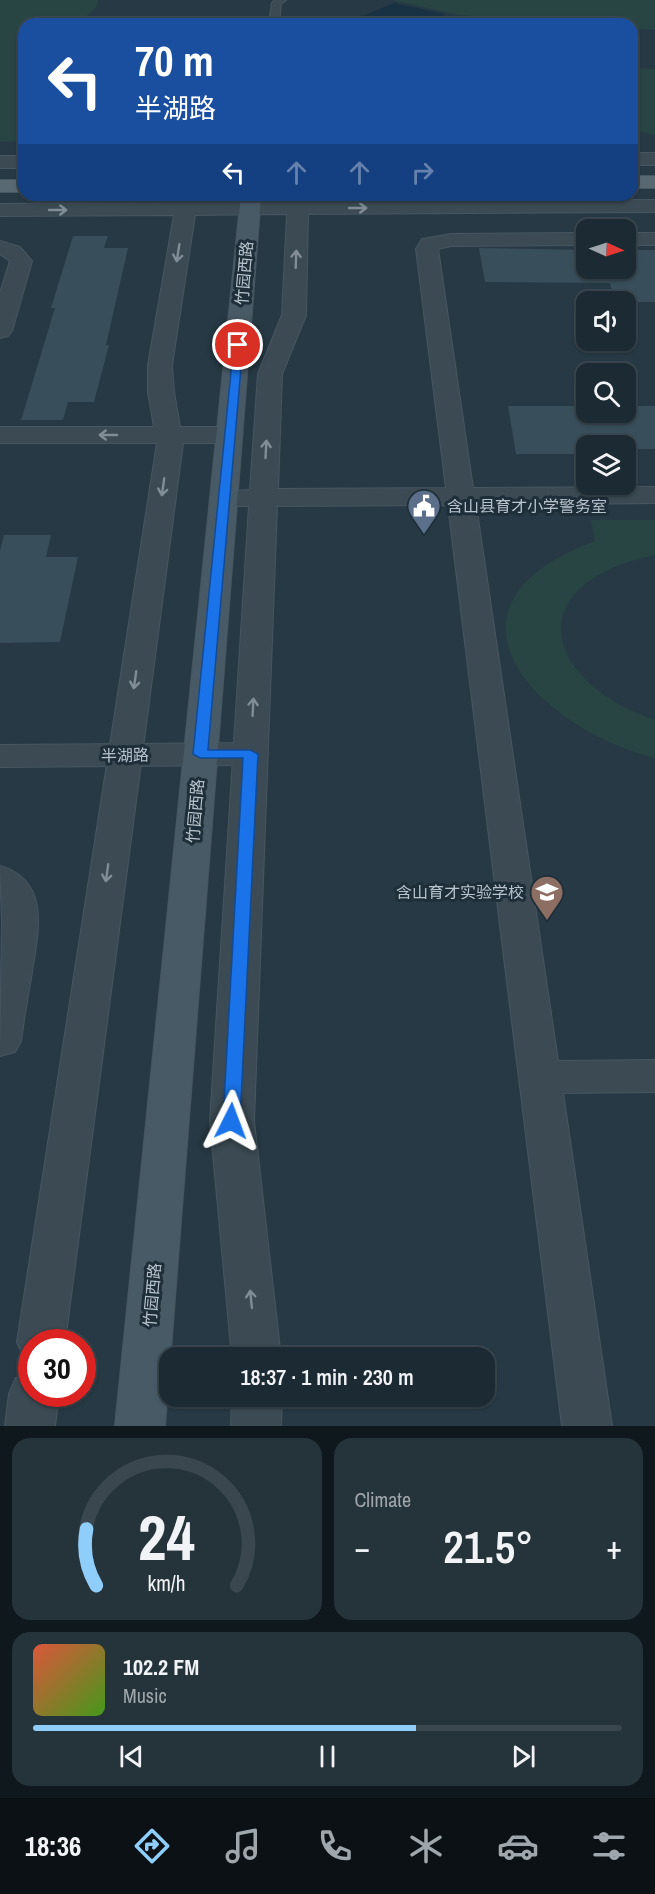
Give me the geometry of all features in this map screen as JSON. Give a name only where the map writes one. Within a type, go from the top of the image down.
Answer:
[{"type":"main road","points":[[638,182],[655,182]]},
{"type":"main road","points":[[0,186],[18,186]]},
{"type":"main road","name":"竹园西路","points":[[140,1426],[250,202]]},
{"type":"street","points":[[638,159],[655,159]]},
{"type":"street","points":[[0,162],[18,162]]},
{"type":"street","points":[[43,1329],[168,444],[160,365],[186,202]]},
{"type":"street","points":[[0,210],[186,202],[655,206]]},
{"type":"street","points":[[256,1347],[231,1121],[270,374],[294,315],[298,202]]},
{"type":"street","points":[[576,239],[451,240],[430,244],[427,249],[587,1426]]},
{"type":"street","points":[[636,239],[655,239]]},
{"type":"street","points":[[0,247],[9,249],[18,255],[21,261],[0,331]]},
{"type":"street","points":[[0,435],[168,444],[229,444]]},
{"type":"street","points":[[0,453],[168,444]]},
{"type":"street","points":[[224,498],[655,495]]},
{"type":"street","name":"半湖路","points":[[0,756],[250,754]]},
{"type":"street","points":[[0,879],[14,891],[21,921],[0,1041]]},
{"type":"street","points":[[540,1077],[655,1076]]},
{"type":"street","points":[[30,1426],[32,1407]]},
{"type":"street","points":[[256,1426],[257,1407]]},
{"type":"lane","points":[[275,18],[277,3],[281,0]]},
{"type":"green space","points":[[0,0],[98,0],[97,6],[85,18],[18,18],[18,141],[0,142]]},
{"type":"green space","points":[[392,0],[655,0],[655,30],[638,29],[638,18],[497,18],[459,15]]},
{"type":"green space","points":[[638,68],[655,69],[655,135],[638,131]]},
{"type":"green space","points":[[591,520],[655,520],[655,555],[611,569],[582,587],[565,609],[561,633],[569,658],[588,682],[617,703],[655,720],[655,758],[610,742],[570,720],[537,693],[514,662],[506,630],[514,598],[543,567],[595,541]]},
{"type":"water","points":[[394,3],[445,14],[441,18],[358,18]]},
{"type":"building","points":[[73,236],[108,236],[104,248],[128,248],[106,345],[109,345],[94,402],[68,402],[63,420],[21,420],[55,308],[51,308]]},
{"type":"building","points":[[479,248],[576,250],[576,279],[636,279],[636,250],[655,250],[655,302],[636,302],[636,291],[612,291],[610,283],[485,282]]},
{"type":"building","points":[[508,406],[576,406],[576,423],[636,423],[636,406],[655,406],[655,449],[636,449],[636,435],[576,435],[576,454],[516,454]]},
{"type":"building","points":[[4,535],[51,535],[46,557],[78,557],[60,642],[0,643],[0,551]]},
{"type":"place","name":"含山县育才小学警务室","points":[[424,535]]},
{"type":"place","name":"含山育才实验学校","points":[[547,921]]},
{"type":"route","points":[[231,1121],[250,754],[200,754],[238,345]]}]
